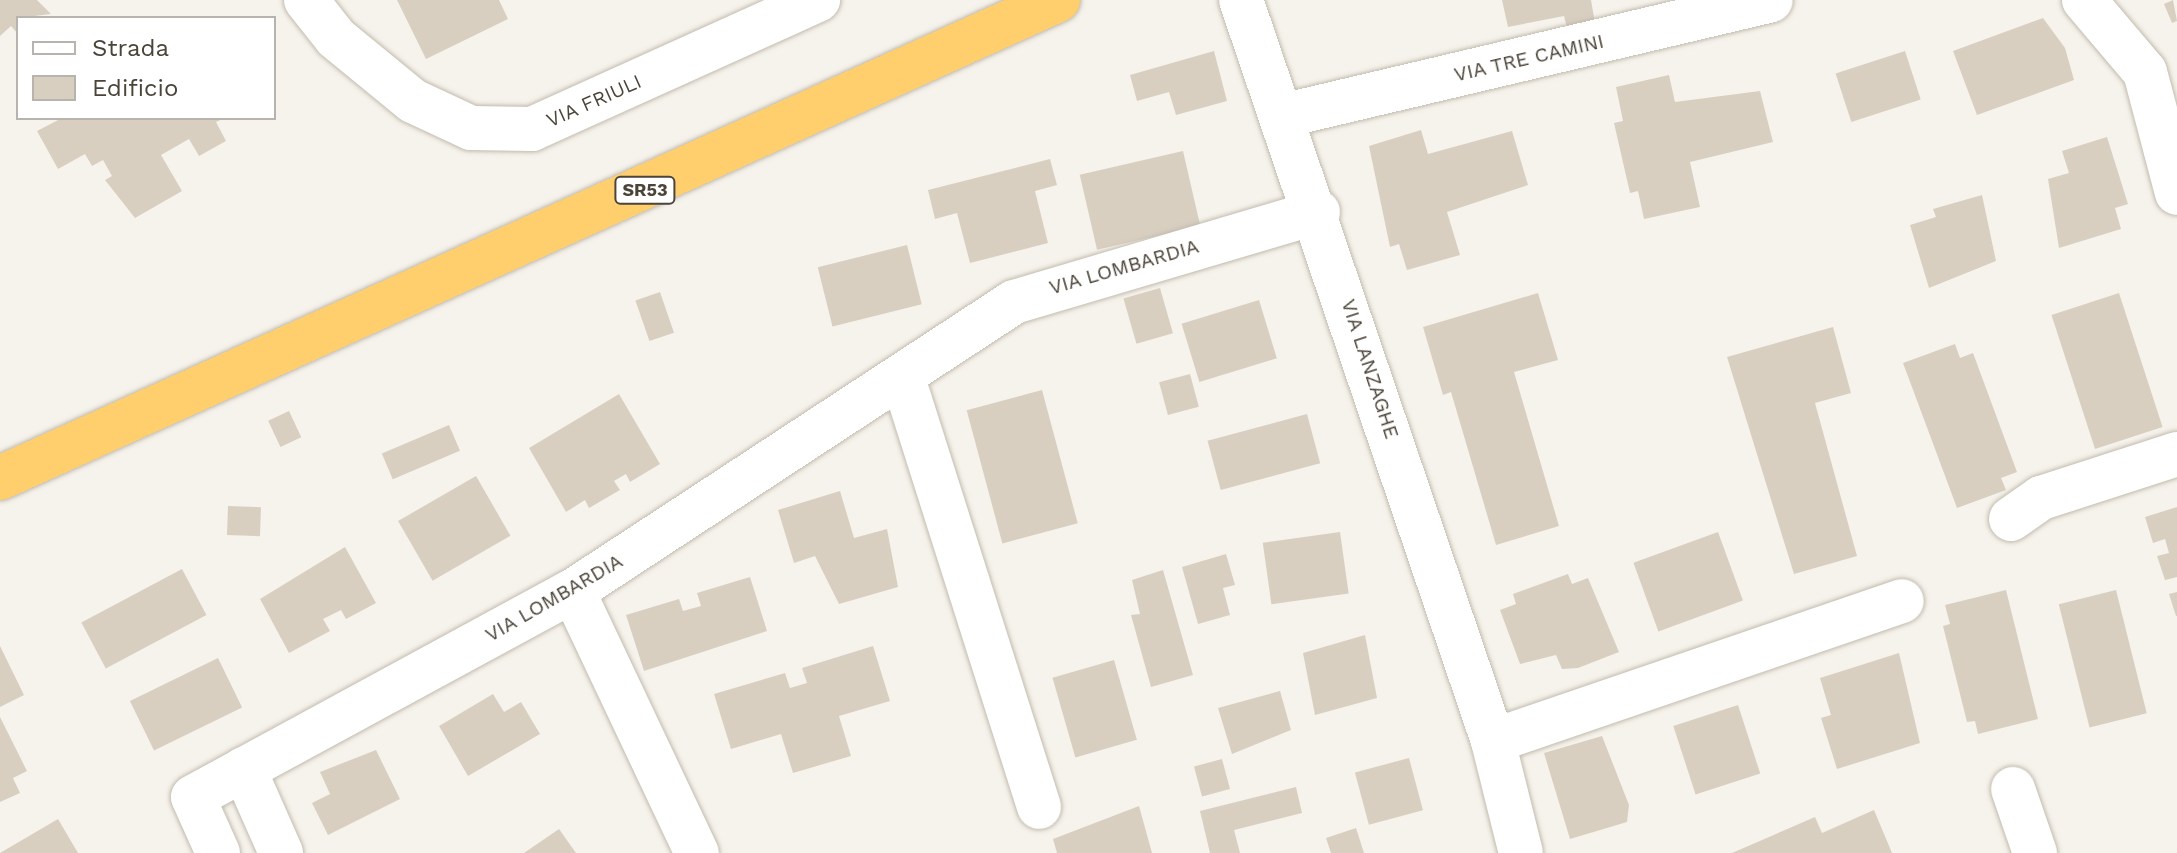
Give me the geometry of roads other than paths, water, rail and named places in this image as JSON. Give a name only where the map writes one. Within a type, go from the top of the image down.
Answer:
[{"type":"highway","name":"SR53","points":[[0,478],[1058,0]]},
{"type":"street","name":"VIA FRIULI","points":[[306,0],[336,38],[413,101],[471,128],[532,129],[818,0]]},
{"type":"street","name":"VIA LANZAGHE","points":[[1241,0],[1286,115],[1493,741],[1521,853]]},
{"type":"street","name":"VIA TRE CAMINI","points":[[1286,115],[1771,0]]},
{"type":"street","points":[[2084,0],[2145,72],[2177,193]]},
{"type":"street","name":"VIA LOMBARDIA","points":[[218,853],[193,797],[573,591],[903,378],[1014,302],[1318,212]]},
{"type":"street","points":[[903,378],[1039,807]]},
{"type":"street","points":[[2011,519],[2041,498],[2177,454]]},
{"type":"street","points":[[573,591],[697,853]]},
{"type":"street","points":[[1493,741],[1902,601]]},
{"type":"street","points":[[244,769],[281,853]]},
{"type":"street","points":[[2013,789],[2035,853]]}]
